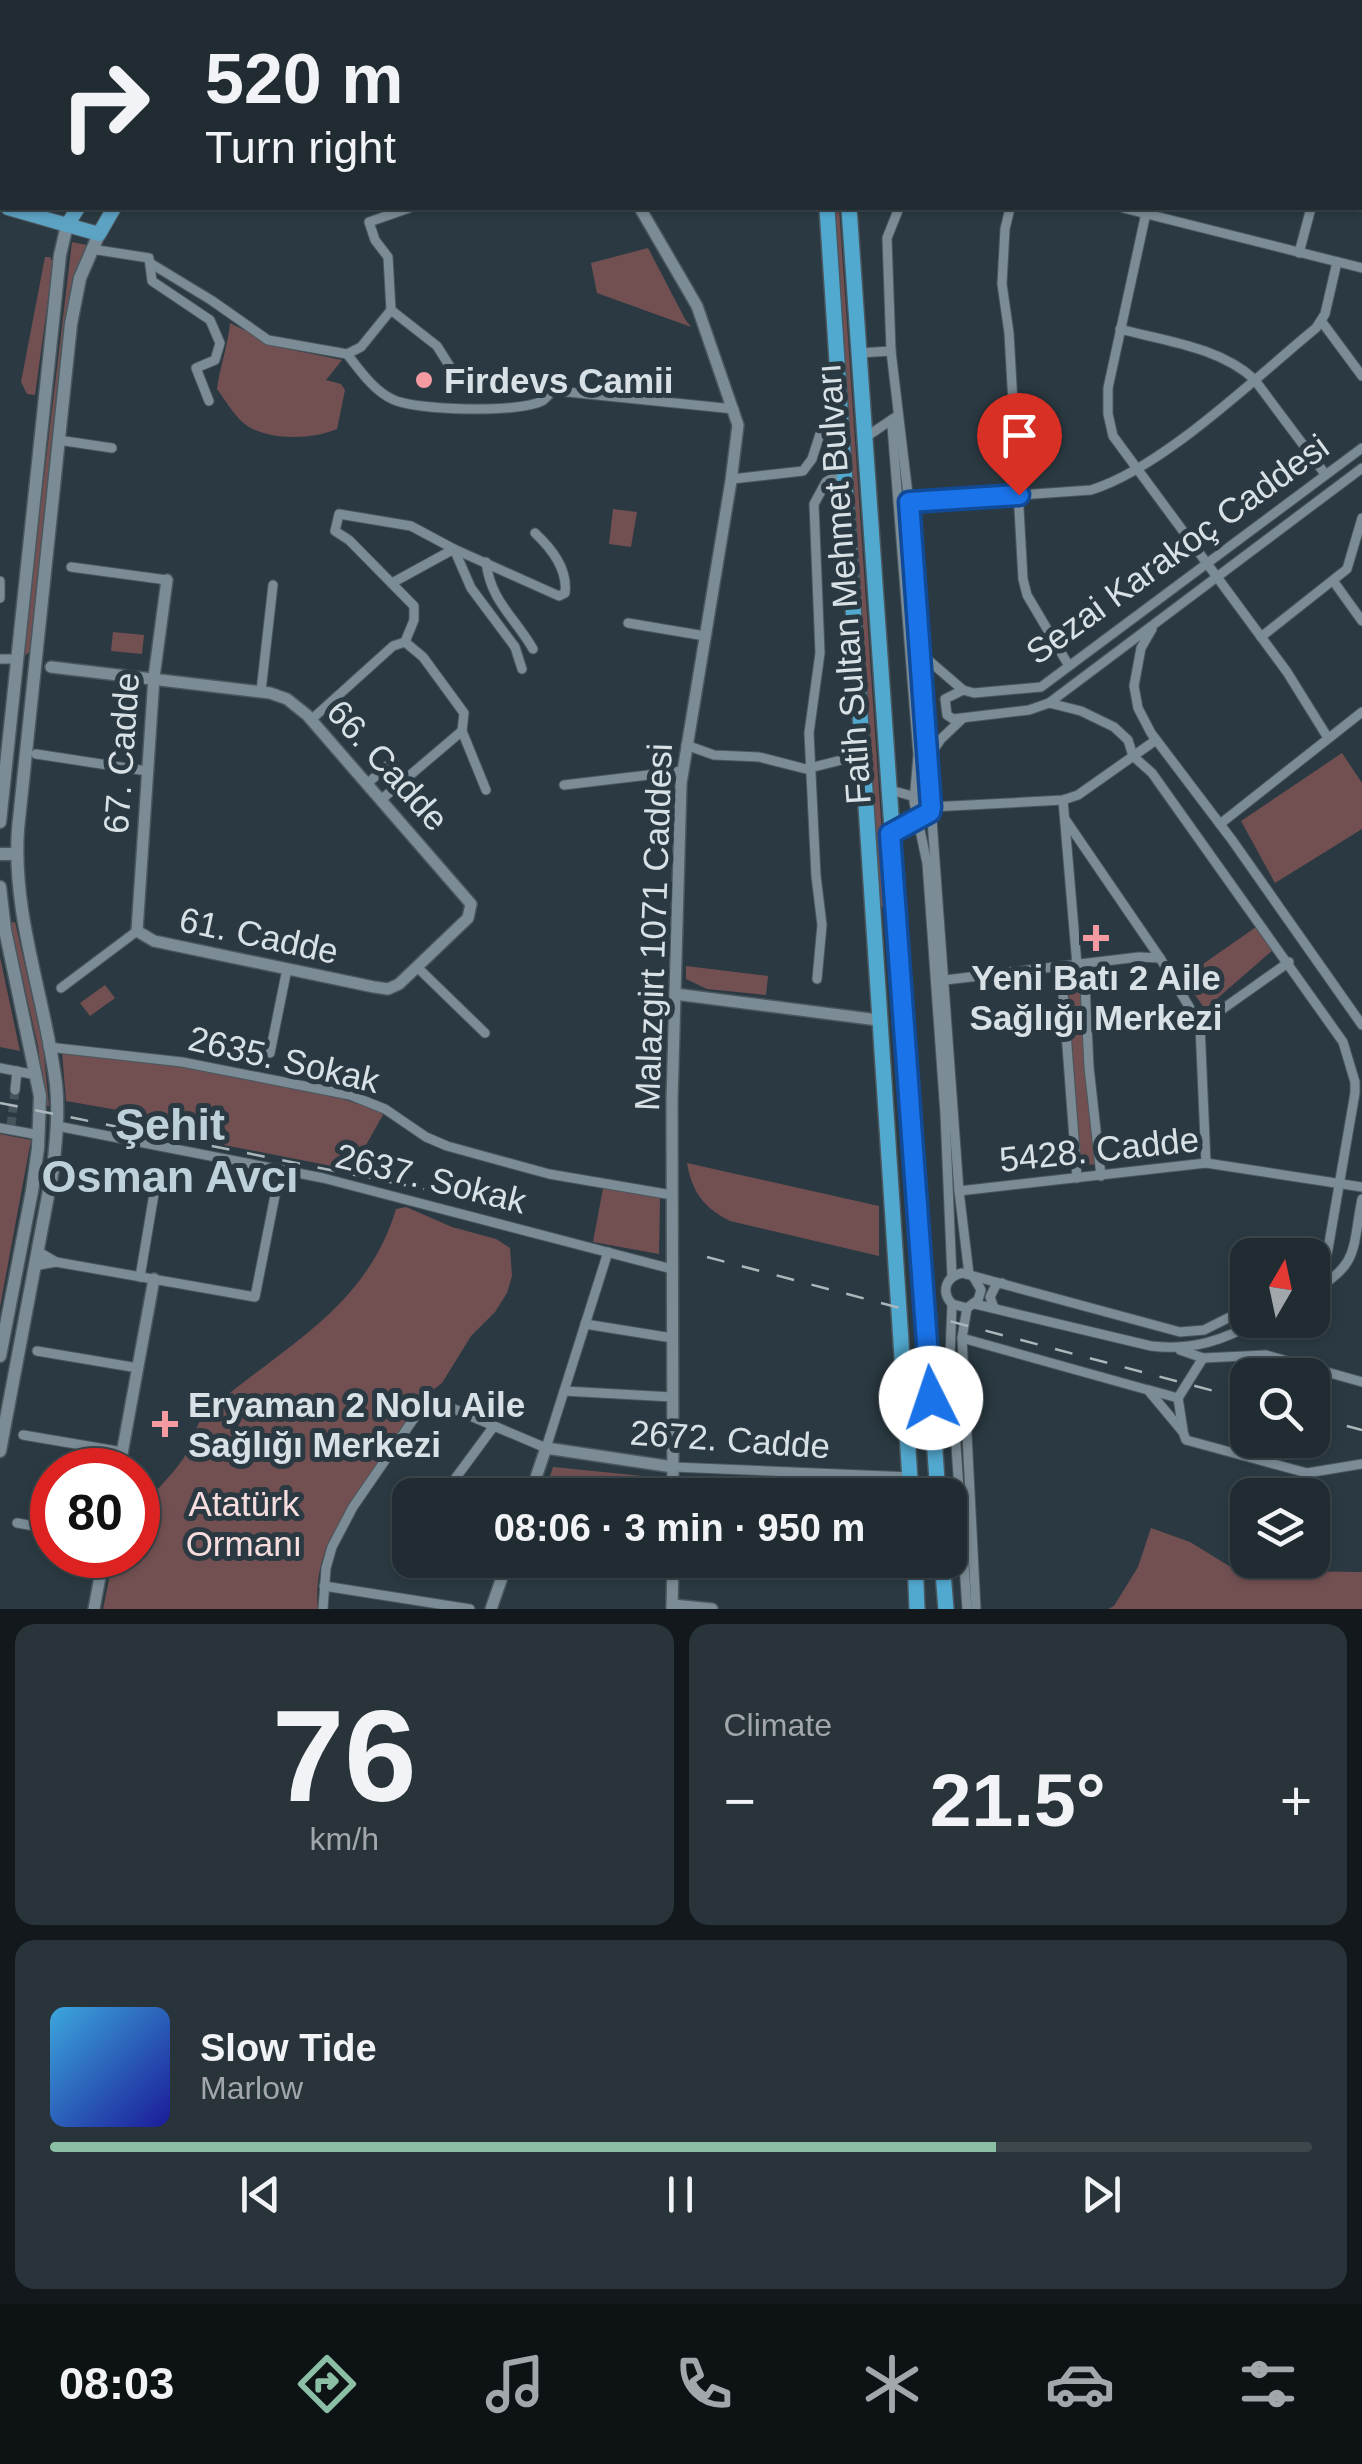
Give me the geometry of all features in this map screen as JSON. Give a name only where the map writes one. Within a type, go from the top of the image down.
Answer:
[{"type":"highway","name":"Fatih Sultan Mehmet Bulvarı","points":[[824,210],[910,1477]]},
{"type":"highway","name":"Fatih Sultan Mehmet Bulvarı","points":[[849,210],[937,1478]]},
{"type":"highway","points":[[916,1578],[918,1609]]},
{"type":"highway","points":[[943,1578],[946,1609]]},
{"type":"highway","points":[[910,1609],[916,1583]]},
{"type":"main road","points":[[17,210],[99,234]]},
{"type":"main road","points":[[0,821],[10,667],[60,260],[67,225],[77,210]]},
{"type":"main road","points":[[0,1451],[53,1170],[57,1126],[55,1080],[20,911],[16,854],[74,306],[91,249],[115,210]]},
{"type":"main road","points":[[10,667],[34,667]]},
{"type":"main road","points":[[0,854],[16,854]]},
{"type":"main road","points":[[0,878],[16,877]]},
{"type":"main road","points":[[0,887],[36,1074],[39,1135],[0,1356]]},
{"type":"main road","points":[[21,1248],[38,1251]]},
{"type":"main road","points":[[18,1264],[34,1266]]},
{"type":"street","points":[[150,263],[268,340],[347,354],[361,347],[392,310],[388,258],[374,240],[369,222],[403,210]]},
{"type":"street","name":"Malazgirt 1071 Caddesi","points":[[641,210],[697,306],[734,409],[738,438],[682,771],[672,1195],[672,1478]]},
{"type":"street","points":[[898,210],[887,238],[892,351],[897,416],[902,424],[918,755],[914,798],[927,863],[945,1114],[951,1278],[945,1292],[951,1304],[950,1356],[967,1609]]},
{"type":"street","points":[[1010,210],[1002,284],[1009,333],[1025,588],[1069,666]]},
{"type":"street","points":[[1135,210],[1362,268]]},
{"type":"street","points":[[1300,253],[1311,210]]},
{"type":"street","points":[[1146,214],[1108,388],[1108,414],[1114,436],[1261,636],[1328,738]]},
{"type":"street","points":[[91,249],[149,258],[152,281],[210,320],[220,344],[214,360],[196,368],[208,401]]},
{"type":"street","points":[[904,503],[1091,490],[1107,484],[1188,434],[1322,322],[1337,262]]},
{"type":"street","points":[[392,310],[438,346],[458,381],[734,409]]},
{"type":"street","points":[[1322,322],[1362,376]]},
{"type":"street","points":[[1120,329],[1218,356],[1240,366],[1325,474]]},
{"type":"street","points":[[858,353],[892,351]]},
{"type":"street","points":[[347,354],[378,390],[397,402],[508,408],[540,402],[554,389]]},
{"type":"street","points":[[863,439],[897,416]]},
{"type":"street","points":[[732,479],[803,471],[812,459],[821,431],[840,432]]},
{"type":"street","points":[[58,440],[112,448]]},
{"type":"street","name":"Sezai Karakoç Caddesi","points":[[963,690],[974,693],[1041,687],[1362,448]]},
{"type":"street","points":[[963,690],[951,694],[944,705],[947,715],[962,718],[1029,710],[1048,703],[1362,468]]},
{"type":"street","points":[[817,979],[822,924],[809,733],[820,653],[814,504],[826,482],[842,472]]},
{"type":"street","points":[[904,503],[920,653],[959,1191],[971,1275],[980,1290],[962,1338],[976,1609]]},
{"type":"street","points":[[312,719],[392,646],[404,642],[414,620],[414,606],[349,540],[335,532],[338,514],[411,526],[551,595],[565,593],[565,574],[535,533]]},
{"type":"street","points":[[1261,636],[1334,582],[1350,562],[1362,518]]},
{"type":"street","points":[[392,583],[454,549]]},
{"type":"street","points":[[454,549],[470,588],[515,647],[522,669]]},
{"type":"street","points":[[486,562],[489,584],[501,607],[534,649]]},
{"type":"street","points":[[71,567],[167,580]]},
{"type":"street","points":[[0,580],[0,598]]},
{"type":"street","name":"67. Cadde","points":[[137,931],[154,677],[167,580]]},
{"type":"street","points":[[1334,582],[1362,621]]},
{"type":"street","points":[[261,691],[273,585]]},
{"type":"street","points":[[1163,616],[1148,634],[1136,665],[1138,708],[1156,740],[1361,1021]]},
{"type":"street","points":[[628,623],[705,636]]},
{"type":"street","points":[[404,642],[423,657],[464,713],[462,731],[486,790]]},
{"type":"street","points":[[920,653],[963,690]]},
{"type":"street","points":[[0,659],[10,667]]},
{"type":"street","name":"66. Cadde","points":[[34,667],[261,691],[288,699],[312,719],[470,904],[468,918],[396,986],[374,987]]},
{"type":"street","points":[[1048,703],[1097,716],[1128,740],[1133,756],[1152,774],[1344,1042],[1355,1082],[1353,1114],[1330,1238]]},
{"type":"street","points":[[1220,824],[1362,712]]},
{"type":"street","points":[[927,760],[962,718]]},
{"type":"street","points":[[382,800],[462,731]]},
{"type":"street","points":[[931,807],[1063,800],[1078,794],[1156,740]]},
{"type":"street","points":[[686,745],[714,755],[744,755],[811,768],[861,755]]},
{"type":"street","points":[[36,754],[147,771]]},
{"type":"street","points":[[368,783],[394,760]]},
{"type":"street","points":[[564,786],[682,771]]},
{"type":"street","points":[[887,788],[926,800],[931,807]]},
{"type":"street","points":[[1063,800],[1101,1176]]},
{"type":"street","points":[[890,834],[930,812],[931,807]]},
{"type":"street","points":[[1065,819],[1200,1024],[1206,1163]]},
{"type":"street","points":[[61,988],[137,931]]},
{"type":"street","name":"61. Cadde","points":[[137,931],[150,941],[374,987]]},
{"type":"street","points":[[944,980],[1140,957],[1160,958]]},
{"type":"street","points":[[1200,1024],[1289,962]]},
{"type":"street","points":[[417,967],[485,1033]]},
{"type":"street","points":[[1062,967],[1077,1178]]},
{"type":"street","points":[[270,1053],[288,969]]},
{"type":"street","points":[[675,994],[878,1020]]},
{"type":"street","name":"2635. Sokak","points":[[48,1047],[179,1061],[350,1095],[385,1109],[426,1137],[447,1146],[549,1174],[672,1195]]},
{"type":"street","points":[[0,1068],[36,1074]]},
{"type":"street","points":[[15,1090],[18,1071]]},
{"type":"street","name":"2637. Sokak","points":[[57,1126],[431,1204],[672,1269]]},
{"type":"street","points":[[7,1128],[39,1135]]},
{"type":"street","name":"5428. Cadde","points":[[959,1191],[1206,1163],[1362,1187]]},
{"type":"street","points":[[34,1266],[56,1262],[255,1297],[280,1170]]},
{"type":"street","points":[[140,1277],[157,1176]]},
{"type":"street","points":[[1330,1282],[1346,1268],[1362,1199]]},
{"type":"street","points":[[38,1251],[56,1262]]},
{"type":"street","points":[[536,1478],[608,1252]]},
{"type":"street","points":[[922,1280],[971,1275],[1180,1332],[1204,1330],[1230,1317]]},
{"type":"street","points":[[124,1448],[154,1279]]},
{"type":"street","points":[[994,1309],[990,1296],[996,1285],[1002,1283]]},
{"type":"street","points":[[924,1308],[951,1304],[994,1309],[1151,1346],[1176,1348],[1218,1341],[1230,1335]]},
{"type":"street","points":[[586,1324],[672,1338]]},
{"type":"street","points":[[962,1338],[1178,1398]]},
{"type":"street","points":[[1176,1348],[1203,1358],[1266,1355],[1362,1382]]},
{"type":"street","points":[[37,1352],[138,1368]]},
{"type":"street","points":[[1203,1358],[1178,1398],[1186,1440],[1306,1473],[1362,1464]]},
{"type":"street","points":[[1148,1390],[1184,1432]]},
{"type":"street","points":[[564,1391],[672,1397]]},
{"type":"street","points":[[323,1609],[330,1552],[354,1507],[428,1398],[546,1448]]},
{"type":"street","points":[[456,1478],[494,1426]]},
{"type":"street","points":[[23,1435],[99,1448]]},
{"type":"street","name":"2672. Cadde","points":[[546,1448],[672,1467],[910,1477]]},
{"type":"street","points":[[16,1522],[30,1525]]},
{"type":"street","points":[[94,1609],[100,1578]]},
{"type":"street","points":[[491,1609],[502,1578]]},
{"type":"street","points":[[672,1578],[672,1607],[712,1609]]},
{"type":"street","points":[[324,1586],[470,1609]]},
{"type":"green space","points":[[833,210],[839,210],[887,907],[880,907]]},
{"type":"green space","points":[[72,242],[87,245],[66,323],[30,651],[26,655],[23,653]]},
{"type":"green space","points":[[648,248],[691,327],[597,293],[591,263]]},
{"type":"green space","points":[[45,257],[53,263],[35,395],[27,394],[21,382]]},
{"type":"green space","points":[[230,323],[278,347],[342,360],[326,380],[341,384],[345,390],[337,429],[281,436],[259,432],[240,419],[217,389]]},
{"type":"green space","points":[[613,509],[637,512],[631,547],[609,544]]},
{"type":"green space","points":[[113,632],[144,635],[142,654],[111,651]]},
{"type":"green space","points":[[1342,753],[1362,783],[1362,829],[1275,883],[1241,821]]},
{"type":"green space","points":[[15,922],[43,1045],[49,1106],[45,1105],[38,1046],[10,923]]},
{"type":"green space","points":[[1256,927],[1274,949],[1205,1009],[1183,978]]},
{"type":"green space","points":[[0,957],[20,1051],[0,1047]]},
{"type":"green space","points":[[686,966],[768,976],[766,995],[707,989],[686,979]]},
{"type":"green space","points":[[1080,971],[1096,1164],[1081,1166],[1067,972]]},
{"type":"green space","points":[[105,985],[115,998],[90,1016],[80,1003]]},
{"type":"green space","points":[[62,1052],[266,1080],[384,1113],[352,1170],[224,1145],[226,1129],[66,1101]]},
{"type":"green space","points":[[0,1134],[31,1140],[0,1307]]},
{"type":"green space","points":[[687,1163],[879,1206],[879,1256],[730,1221],[701,1198]]},
{"type":"green space","points":[[604,1183],[660,1196],[659,1254],[593,1242]]},
{"type":"green space","name":"Atatürk Ormanı","points":[[406,1207],[452,1227],[496,1239],[510,1248],[512,1276],[495,1312],[471,1336],[442,1383],[420,1400],[333,1534],[320,1570],[318,1609],[103,1609],[109,1578],[160,1578],[160,1486],[183,1459],[203,1417],[342,1301],[382,1244],[396,1209]]},
{"type":"green space","points":[[553,1467],[655,1478],[549,1478]]},
{"type":"green space","points":[[1151,1528],[1190,1542],[1230,1566],[1230,1578],[1330,1578],[1330,1572],[1362,1572],[1362,1609],[1108,1609],[1114,1606],[1138,1567]]},
{"type":"tunnel","points":[[11,1126],[15,1090]]},
{"type":"railway","points":[[0,1103],[424,1189]]},
{"type":"railway","points":[[707,1257],[1230,1395]]},
{"type":"railway","points":[[1330,1422],[1362,1430]]},
{"type":"place","name":"Firdevs Camii","points":[[424,380]]},
{"type":"place","name":"Yeni Batı 2 Aile Sağlığı Merkezi","points":[[1096,938]]},
{"type":"place","name":"Eryaman 2 Nolu Aile Sağlığı Merkezi","points":[[165,1424]]},
{"type":"district","name":"Şehit Osman Avcı","points":[[170,1150]]},
{"type":"route","points":[[931,1398],[890,834],[930,812],[931,807],[909,502],[1019,495]]}]
